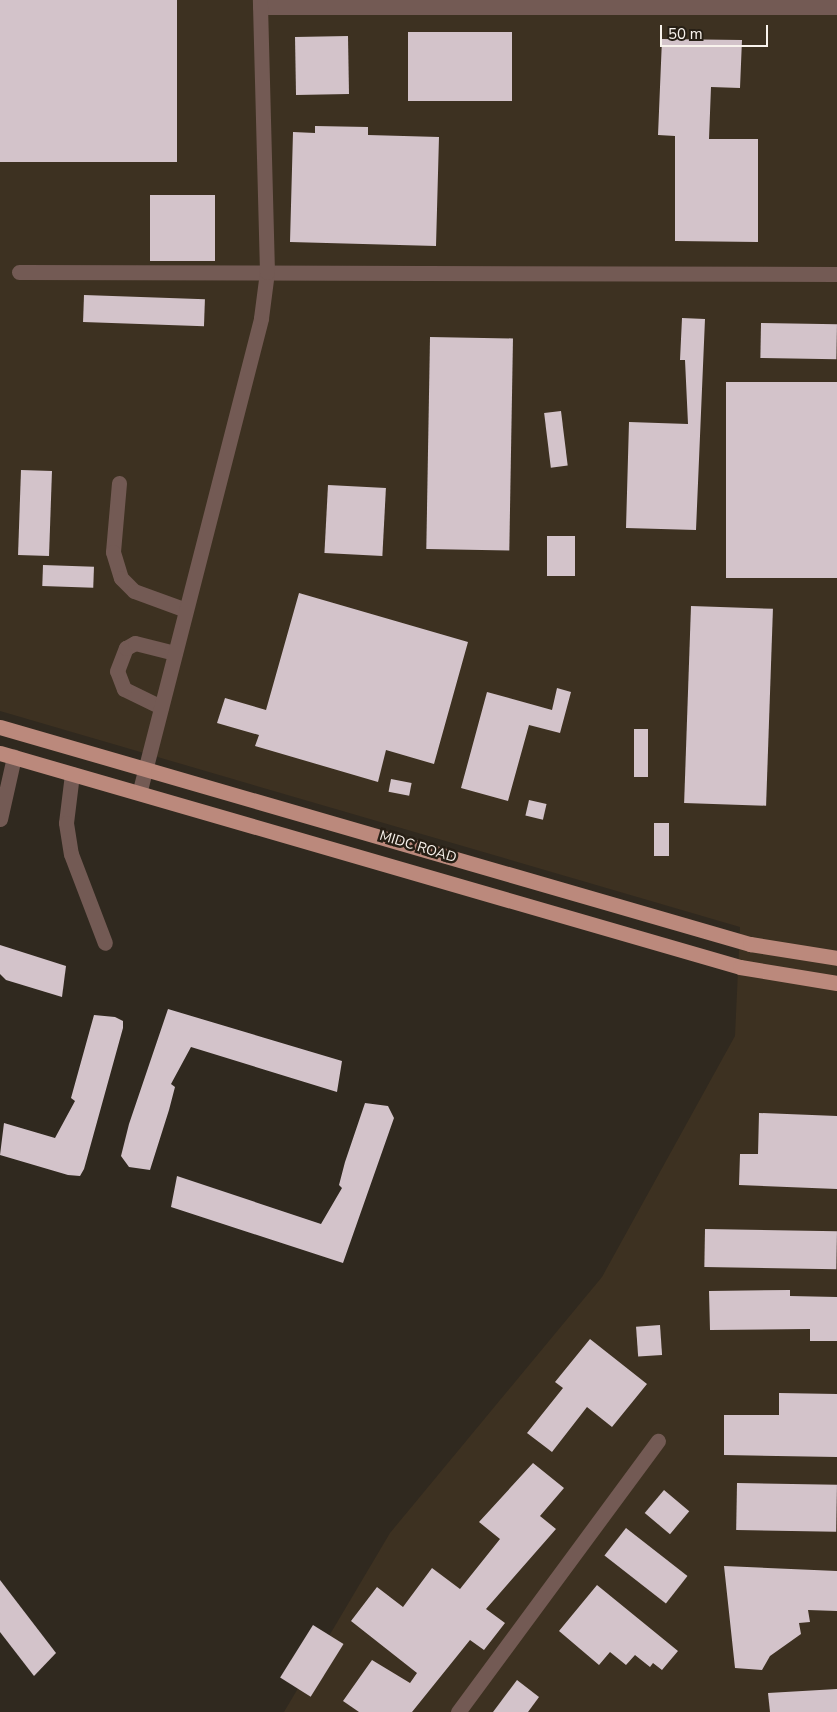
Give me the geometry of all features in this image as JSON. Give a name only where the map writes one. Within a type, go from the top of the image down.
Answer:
[{"type":"main road","name":"MIDC ROAD","points":[[0,727],[146,766],[750,944],[837,958]]},
{"type":"main road","name":"MIDC ROAD","points":[[7,755],[72,774],[140,790],[731,964],[837,983]]},
{"type":"street","points":[[140,790],[261,318],[267,272],[260,4],[837,6]]},
{"type":"street","points":[[19,272],[837,274]]},
{"type":"street","points":[[119,483],[113,552],[121,578],[134,591],[186,610]]},
{"type":"street","points":[[161,707],[124,689],[117,671],[126,648],[135,643],[175,653]]},
{"type":"street","points":[[0,819],[7,755]]},
{"type":"street","points":[[72,774],[66,823],[71,854],[105,943]]},
{"type":"street","points":[[458,1712],[658,1441]]},
{"type":"shaded area","points":[[0,0],[837,0],[837,1712],[284,1712],[390,1533],[602,1277],[735,1036],[740,927],[0,711]]},
{"type":"building","points":[[0,0],[177,0],[177,162],[0,162]]},
{"type":"building","points":[[408,32],[512,32],[512,101],[408,101]]},
{"type":"building","points":[[348,36],[349,94],[296,95],[295,37]]},
{"type":"building","points":[[662,39],[742,40],[740,88],[711,87],[709,139],[758,139],[758,242],[675,241],[675,136],[658,135]]},
{"type":"building","points":[[315,126],[368,127],[368,135],[439,137],[436,246],[290,242],[293,132],[315,133]]},
{"type":"building","points":[[150,195],[215,195],[215,261],[150,261]]},
{"type":"building","points":[[84,295],[205,299],[204,326],[83,322]]},
{"type":"building","points":[[682,318],[705,319],[696,530],[626,528],[629,422],[688,424],[685,360],[680,360]]},
{"type":"building","points":[[761,323],[837,324],[836,359],[760,358]]},
{"type":"building","points":[[430,337],[513,338],[509,550],[426,549]]},
{"type":"building","points":[[726,382],[837,382],[837,578],[726,578]]},
{"type":"building","points":[[561,411],[568,466],[551,468],[544,413]]},
{"type":"building","points":[[21,470],[52,471],[49,556],[18,555]]},
{"type":"building","points":[[328,485],[386,488],[382,556],[324,553]]},
{"type":"building","points":[[547,536],[575,536],[575,576],[547,576]]},
{"type":"building","points":[[43,565],[94,567],[93,588],[42,586]]},
{"type":"building","points":[[299,593],[468,642],[434,764],[386,750],[378,782],[255,746],[259,735],[217,723],[225,698],[266,710]]},
{"type":"building","points":[[691,606],[773,609],[766,806],[684,803]]},
{"type":"building","points":[[557,688],[571,692],[560,733],[529,725],[508,801],[461,788],[487,692],[552,710]]},
{"type":"building","points":[[634,729],[648,729],[648,777],[634,777]]},
{"type":"building","points":[[391,779],[412,783],[409,796],[389,792]]},
{"type":"building","points":[[529,800],[547,804],[543,820],[525,816]]},
{"type":"building","points":[[654,823],[669,823],[669,856],[654,856]]},
{"type":"building","points":[[0,945],[66,966],[62,997],[6,980],[0,974]]},
{"type":"building","points":[[168,1009],[342,1061],[337,1092],[191,1047],[171,1084],[175,1087],[150,1170],[129,1167],[121,1156],[129,1124]]},
{"type":"building","points":[[94,1015],[115,1017],[123,1021],[123,1028],[84,1169],[80,1176],[68,1175],[0,1155],[4,1123],[55,1138],[75,1101],[71,1098]]},
{"type":"building","points":[[365,1103],[388,1106],[394,1118],[343,1263],[171,1207],[177,1176],[321,1224],[342,1188],[339,1185],[345,1162]]},
{"type":"building","points":[[759,1113],[837,1116],[837,1189],[739,1185],[740,1154],[758,1154]]},
{"type":"building","points":[[705,1229],[837,1231],[836,1269],[704,1267]]},
{"type":"building","points":[[790,1290],[790,1296],[837,1297],[837,1341],[810,1341],[810,1329],[710,1330],[709,1291]]},
{"type":"building","points":[[660,1325],[662,1355],[638,1357],[636,1327]]},
{"type":"building","points":[[590,1339],[647,1384],[612,1427],[587,1407],[552,1452],[527,1433],[563,1388],[555,1382]]},
{"type":"building","points":[[779,1393],[837,1394],[837,1457],[724,1455],[724,1415],[779,1415]]},
{"type":"building","points":[[533,1463],[564,1488],[540,1516],[556,1529],[486,1609],[505,1623],[484,1650],[470,1640],[412,1712],[359,1712],[343,1701],[372,1660],[410,1683],[417,1673],[351,1621],[377,1587],[403,1607],[432,1568],[460,1589],[500,1539],[479,1522]]},
{"type":"building","points":[[737,1483],[837,1485],[836,1532],[736,1530]]},
{"type":"building","points":[[664,1490],[689,1511],[670,1534],[645,1513]]},
{"type":"building","points":[[626,1528],[687,1576],[666,1604],[604,1556]]},
{"type":"building","points":[[724,1566],[837,1571],[837,1611],[808,1610],[810,1622],[799,1623],[801,1634],[770,1656],[762,1670],[735,1668]]},
{"type":"building","points":[[0,1580],[56,1653],[34,1676],[0,1632]]},
{"type":"building","points":[[597,1585],[678,1651],[662,1670],[653,1663],[650,1667],[635,1655],[626,1665],[610,1652],[599,1665],[559,1631]]},
{"type":"building","points":[[313,1625],[344,1644],[311,1697],[280,1678]]},
{"type":"building","points":[[517,1680],[539,1697],[528,1712],[493,1712]]},
{"type":"building","points":[[837,1689],[837,1712],[770,1712],[768,1693]]}]
